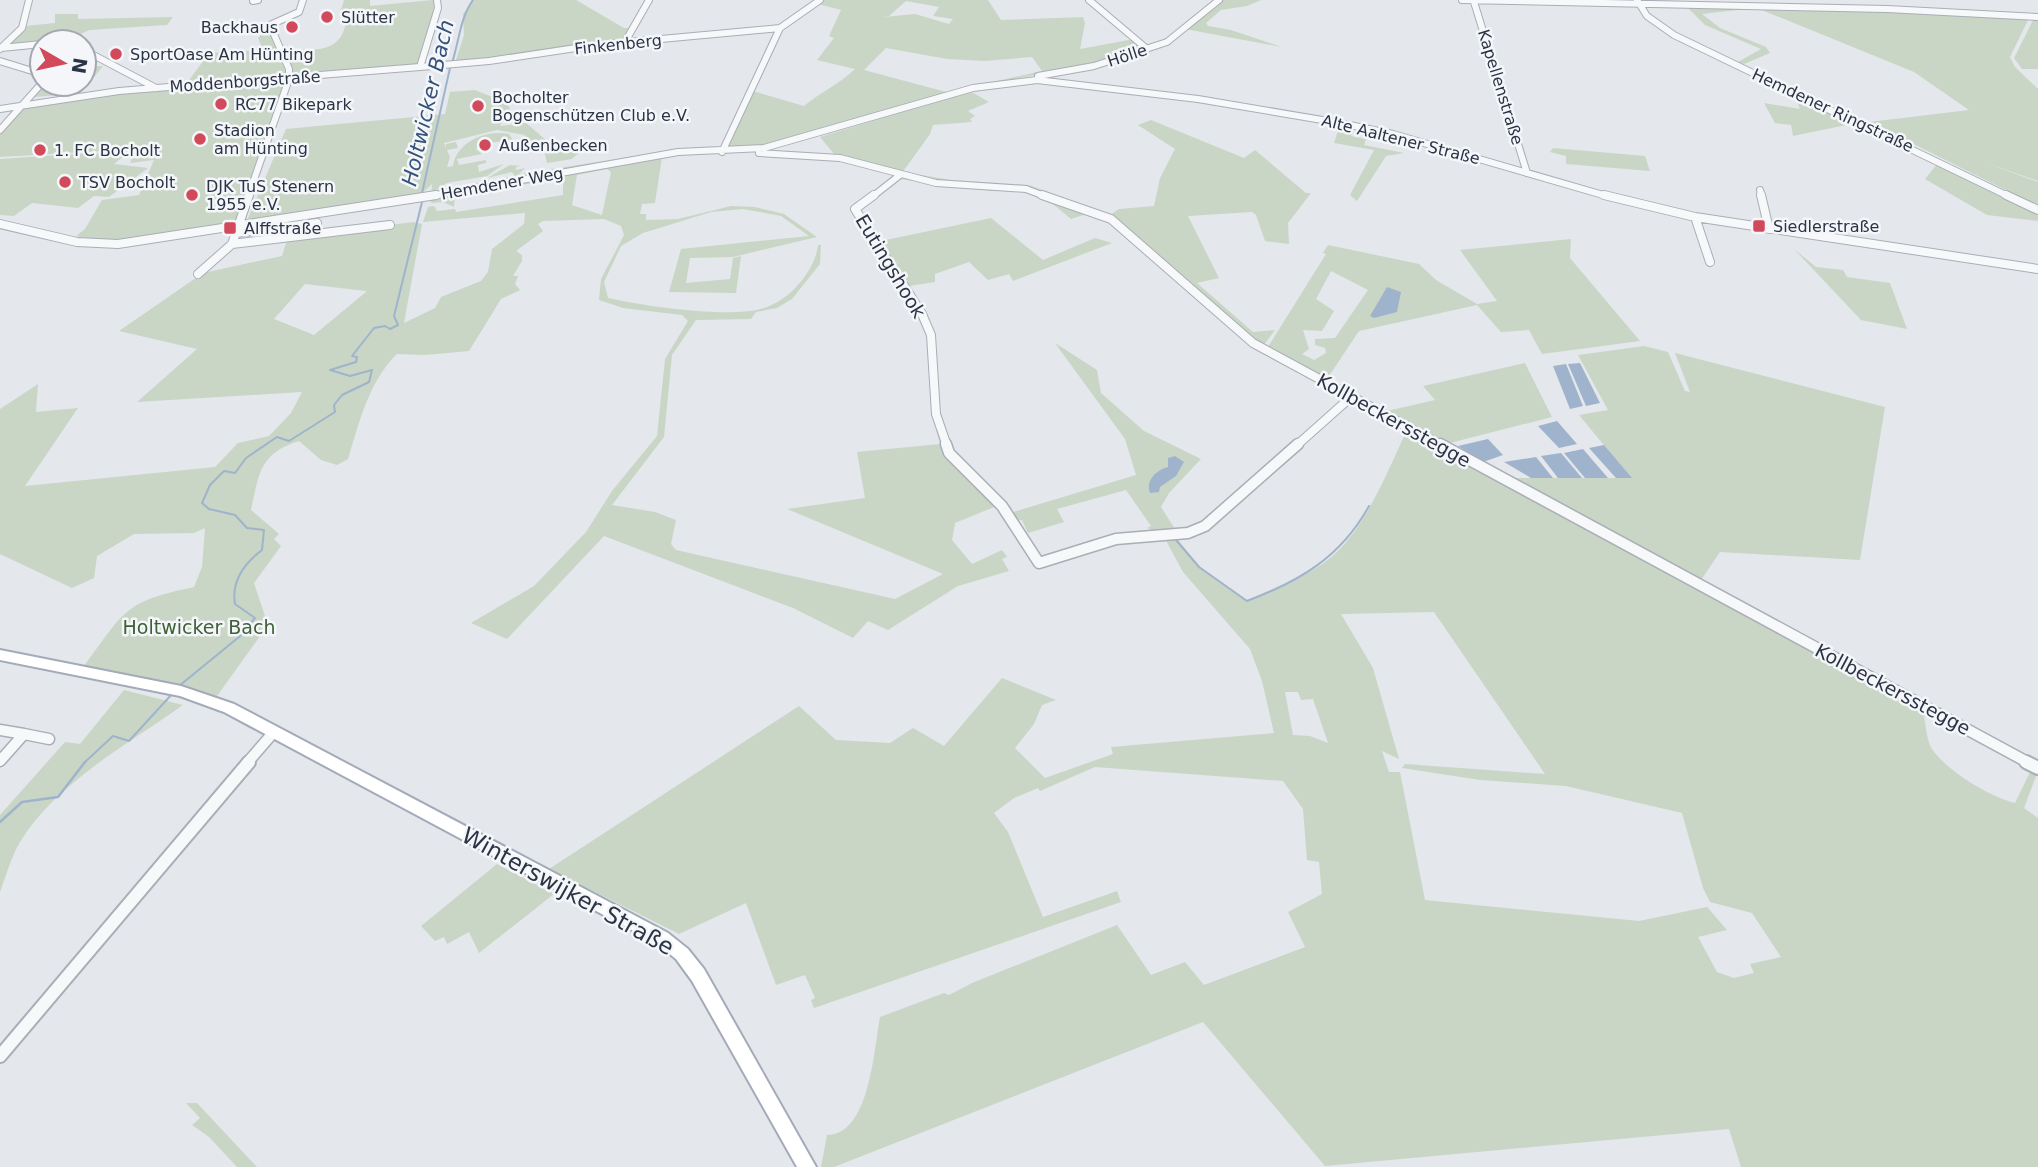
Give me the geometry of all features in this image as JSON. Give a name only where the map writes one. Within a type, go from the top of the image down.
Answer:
[{"type":"main road","name":"Winterswijker Straße","points":[[0,655],[181,691],[229,708],[672,945],[698,975],[807,1167]]},
{"type":"street","points":[[0,49],[22,28],[29,0]]},
{"type":"street","points":[[198,274],[232,244],[289,79],[289,69],[270,25],[299,12],[303,0]]},
{"type":"street","points":[[420,67],[438,8],[437,0]]},
{"type":"street","points":[[625,41],[649,0]]},
{"type":"street","points":[[722,152],[780,28],[820,0]]},
{"type":"street","points":[[1089,0],[1147,49]]},
{"type":"street","name":"Hölle","points":[[1021,80],[1094,66],[1147,49],[1174,38],[1219,0]]},
{"type":"street","points":[[1462,0],[1876,8],[2038,17]]},
{"type":"street","name":"Kapellenstraße","points":[[1474,2],[1527,173]]},
{"type":"street","name":"Hemdener Ringstraße","points":[[1638,2],[1652,20],[1674,35],[2038,210]]},
{"type":"street","name":"Finkenberg","points":[[420,67],[625,41],[780,28]]},
{"type":"street","points":[[0,49],[28,46]]},
{"type":"street","points":[[98,57],[156,88]]},
{"type":"street","points":[[0,61],[28,70]]},
{"type":"street","name":"Moddenborgstraße","points":[[0,108],[156,88],[420,67]]},
{"type":"street","name":"Alte Aaltener Straße","points":[[722,152],[786,145],[973,88],[1021,80],[1062,82],[1198,99],[1340,122],[1393,134],[1695,217],[2038,269]]},
{"type":"street","points":[[0,130],[28,98]]},
{"type":"street","name":"Kollbeckersstegge","points":[[737,151],[840,158],[900,175],[957,185],[1026,189],[1111,219],[1253,342],[2038,768]]},
{"type":"street","name":"Hemdener Weg","points":[[0,224],[95,245],[238,229],[664,154],[722,152]]},
{"type":"street","name":"Eutingshook","points":[[900,175],[855,209],[922,314],[931,335],[936,414],[949,453],[1002,506],[1039,563],[1116,539],[1188,533],[1205,526],[1352,397]]},
{"type":"street","points":[[1760,190],[1769,229]]},
{"type":"street","points":[[1695,217],[1710,262]]},
{"type":"street","name":"Hemdener Weg","points":[[238,229],[299,227],[317,223]]},
{"type":"street","points":[[232,244],[390,225]]},
{"type":"street","points":[[297,236],[299,227]]},
{"type":"street","points":[[0,730],[50,739]]},
{"type":"street","points":[[0,1056],[273,733]]},
{"type":"street","points":[[0,761],[24,734]]},
{"type":"green space","points":[[344,0],[370,0],[370,6],[433,0],[435,8],[418,66],[292,77],[282,48],[313,50],[332,45],[339,40],[350,13],[340,14]]},
{"type":"green space","points":[[474,0],[576,0],[624,28],[631,28],[622,40],[455,63],[464,35],[463,14]]},
{"type":"green space","points":[[824,0],[988,0],[1001,20],[1083,17],[1085,23],[1080,49],[1134,39],[1143,49],[1093,65],[979,85],[1042,71],[1032,57],[985,61],[947,59],[886,48],[864,70],[950,93],[776,145],[726,148],[753,91],[804,106],[855,69],[817,60],[834,38],[829,36],[841,10],[818,4]],"holes":[[[906,1],[939,7],[933,16],[953,19],[949,24],[915,14],[884,17],[889,16]]]},
{"type":"green space","points":[[1221,0],[1261,0],[1247,6],[1221,10],[1206,23],[1208,26],[1231,30],[1282,47],[1185,29]]},
{"type":"green space","points":[[1687,7],[1743,7],[1746,9],[1702,14],[1720,28],[1766,47],[1770,53],[1744,64],[1738,62],[1761,49],[1705,25]]},
{"type":"green space","points":[[1803,7],[2029,18],[2010,57],[2015,67],[2038,89],[2038,181],[1983,162],[2038,182],[2038,206],[1869,122],[1969,110],[1914,72],[1757,8]]},
{"type":"green space","points":[[55,14],[78,14],[78,19],[173,17],[167,25],[98,29],[28,28],[28,44],[5,46],[25,26],[55,23]]},
{"type":"green space","points":[[2034,18],[2038,18],[2038,69],[2022,69],[2014,58]]},
{"type":"green space","points":[[268,27],[287,70],[285,79],[187,83],[209,53],[263,50],[258,38]]},
{"type":"green space","points":[[279,82],[284,84],[237,222],[136,239],[76,236],[85,229],[102,200],[139,195],[154,160],[130,163],[136,149],[0,157],[0,132],[22,108],[98,98],[98,95],[112,93],[182,89],[181,92]]},
{"type":"green space","points":[[475,90],[507,103],[513,115],[496,121],[502,122],[500,126],[526,123],[553,146],[581,151],[572,159],[547,163],[544,150],[532,152],[530,143],[523,144],[525,135],[497,130],[444,143],[446,148],[446,144],[456,142],[458,148],[447,150],[450,157],[447,167],[453,166],[460,150],[474,139],[500,133],[509,134],[513,140],[479,144],[476,149],[482,154],[457,159],[459,165],[486,160],[486,163],[478,165],[479,172],[504,164],[487,176],[447,183],[436,190],[515,176],[512,172],[487,178],[510,165],[521,166],[516,167],[516,170],[525,168],[519,174],[682,149],[662,157],[655,203],[642,204],[640,214],[646,214],[646,220],[678,219],[731,206],[755,207],[784,214],[817,237],[733,257],[690,258],[686,283],[730,279],[733,258],[741,256],[736,293],[669,292],[681,249],[809,236],[781,216],[743,209],[711,212],[643,233],[621,246],[604,282],[608,298],[664,308],[709,312],[764,308],[783,298],[800,283],[812,265],[818,245],[821,245],[820,264],[792,299],[777,308],[756,312],[751,319],[696,320],[672,355],[664,437],[612,505],[655,512],[676,520],[671,544],[676,550],[895,599],[943,574],[787,509],[865,498],[857,452],[940,444],[935,426],[943,443],[999,505],[955,523],[952,540],[972,564],[1002,550],[1007,557],[1002,559],[1009,571],[958,586],[888,630],[868,621],[853,638],[793,608],[604,536],[507,639],[471,623],[534,586],[586,532],[612,491],[657,436],[665,359],[688,321],[682,315],[623,308],[599,300],[601,279],[624,235],[621,226],[604,219],[543,221],[538,224],[543,231],[516,251],[522,255],[522,261],[513,276],[518,276],[515,284],[520,290],[501,299],[469,351],[425,355],[397,354],[387,365],[366,403],[348,459],[337,465],[321,460],[299,441],[276,452],[263,466],[251,510],[279,534],[274,539],[281,546],[254,583],[268,625],[217,696],[84,666],[128,611],[153,598],[194,587],[202,567],[205,528],[194,533],[134,534],[97,556],[94,578],[72,588],[0,554],[0,409],[38,384],[36,412],[78,408],[25,486],[215,467],[238,443],[269,436],[291,413],[302,392],[137,402],[197,349],[119,331],[203,273],[282,256],[288,237],[414,222],[422,224],[404,323],[435,308],[441,297],[481,281],[488,272],[492,249],[524,224],[525,213],[423,222],[428,207],[434,206],[437,211],[455,209],[456,212],[563,195],[563,177],[481,193],[476,189],[467,191],[467,194],[455,196],[454,207],[443,202],[431,203],[432,184],[420,195],[246,223],[286,129],[445,114],[450,92]],"holes":[[[607,169],[611,172],[602,215],[572,205],[577,175]],[[305,284],[366,291],[366,292],[314,335],[274,319]]]},
{"type":"green space","points":[[970,91],[989,102],[968,111],[975,116],[970,119],[972,122],[933,125],[930,134],[902,173],[834,154],[820,137]]},
{"type":"green space","points":[[1794,94],[1856,123],[1793,136],[1791,125],[1775,123],[1764,103],[1800,109]]},
{"type":"green space","points":[[1151,120],[1244,158],[1255,150],[1306,193],[1311,193],[1288,223],[1289,244],[1265,241],[1256,215],[1252,212],[1188,216],[1219,278],[1197,283],[1253,332],[1275,330],[1263,346],[1114,225],[1087,214],[1071,219],[1054,205],[1022,191],[992,191],[930,183],[1024,186],[940,182],[904,175],[909,173],[951,180],[1029,185],[1110,215],[1119,209],[1154,206],[1160,178],[1175,149],[1138,125]]},
{"type":"green space","points":[[1340,125],[1355,127],[1351,136],[1366,139],[1364,145],[1404,153],[1386,156],[1357,201],[1350,195],[1374,150],[1334,143]]},
{"type":"green space","points":[[1553,148],[1645,156],[1650,171],[1566,164],[1566,156],[1550,152]]},
{"type":"green space","name":"TSV Bocholt","points":[[90,153],[124,156],[114,164],[148,168],[109,197],[94,196],[78,208],[32,203],[14,216],[0,215],[0,159]]},
{"type":"green space","points":[[1938,163],[2038,213],[2038,221],[1987,215],[1925,179]]},
{"type":"green space","points":[[991,218],[1043,260],[1095,238],[1112,243],[1013,281],[1009,274],[988,280],[969,262],[935,274],[935,282],[909,286],[881,241]]},
{"type":"green space","points":[[1571,239],[1570,258],[1640,341],[1542,354],[1529,330],[1501,332],[1477,305],[1359,331],[1327,379],[1268,347],[1326,254],[1323,253],[1328,245],[1419,264],[1436,280],[1477,304],[1497,301],[1460,250]],"holes":[[[1331,271],[1368,290],[1335,338],[1315,339],[1315,345],[1325,348],[1326,353],[1314,360],[1302,354],[1309,349],[1303,330],[1322,331],[1334,311],[1316,299]]]},
{"type":"green space","points":[[1794,249],[1816,267],[1843,270],[1847,277],[1890,283],[1907,329],[1861,320]]},
{"type":"green space","points":[[1055,343],[1097,370],[1101,393],[1144,431],[1201,459],[1169,493],[1161,507],[1175,529],[1196,525],[1209,517],[1195,526],[1180,532],[1155,531],[1147,528],[1151,526],[1126,490],[1057,509],[1064,522],[1028,533],[1022,520],[1014,521],[1010,513],[1136,475],[1125,439]]},
{"type":"green space","points":[[1644,346],[1668,352],[1685,391],[1690,392],[1675,353],[1885,407],[1860,560],[1720,552],[1701,580],[1934,715],[1924,717],[1932,749],[1958,774],[1982,789],[2015,803],[2032,768],[2038,771],[2024,808],[2038,818],[2038,1167],[1741,1167],[1729,1129],[1325,1166],[1203,1022],[834,1167],[821,1167],[827,1135],[841,1131],[853,1121],[861,1106],[872,1068],[880,1017],[944,993],[949,995],[972,983],[1117,925],[1151,975],[1185,962],[1204,985],[1305,947],[1288,912],[1322,894],[1319,862],[1307,860],[1303,809],[1283,781],[1095,767],[1040,791],[1038,788],[1014,798],[994,813],[1008,832],[1043,917],[1117,891],[1121,902],[814,1008],[811,1000],[815,998],[805,975],[776,985],[746,903],[679,934],[549,869],[799,706],[836,740],[890,743],[913,728],[944,746],[1002,678],[1056,700],[1042,705],[1034,724],[1015,748],[1045,778],[1113,754],[1111,747],[1274,733],[1262,681],[1250,649],[1183,572],[1163,535],[1174,535],[1200,567],[1246,600],[1286,584],[1328,560],[1348,540],[1377,494],[1408,428],[1498,478],[1631,478],[1579,415],[1608,410],[1578,355]],"holes":[[[1434,612],[1545,774],[1405,764],[1402,768],[1480,780],[1566,786],[1682,813],[1703,888],[1710,902],[1752,913],[1781,957],[1750,964],[1754,973],[1734,978],[1717,972],[1698,937],[1727,930],[1707,907],[1639,921],[1425,900],[1400,772],[1389,772],[1382,751],[1399,759],[1373,668],[1341,614]],[[1285,692],[1298,692],[1301,700],[1313,699],[1328,743],[1310,736],[1293,735]]]},
{"type":"green space","points":[[1525,363],[1552,417],[1446,444],[1387,411],[1435,400],[1423,386]]},
{"type":"green space","points":[[124,690],[183,705],[94,766],[53,801],[20,842],[0,892],[0,815],[65,742],[80,744]]},
{"type":"green space","points":[[497,864],[554,894],[479,953],[469,932],[447,944],[444,937],[435,941],[421,926]]},
{"type":"green space","points":[[186,1103],[197,1103],[257,1167],[237,1167],[209,1137],[192,1125],[200,1118]]},
{"type":"water","points":[[1387,287],[1401,292],[1397,312],[1374,318],[1370,316]]},
{"type":"water","points":[[1580,363],[1600,403],[1586,406],[1568,364]]},
{"type":"water","points":[[1566,364],[1583,406],[1570,409],[1553,366]]},
{"type":"water","points":[[1557,421],[1577,444],[1559,448],[1538,426]]},
{"type":"water","points":[[1488,439],[1503,455],[1483,462],[1458,446]]},
{"type":"water","points":[[1604,445],[1632,478],[1616,478],[1589,448]]},
{"type":"water","points":[[1583,449],[1608,478],[1585,478],[1564,453]]},
{"type":"water","points":[[1561,453],[1582,478],[1558,478],[1541,456]]},
{"type":"water","points":[[1175,456],[1184,462],[1176,476],[1160,487],[1159,492],[1150,493],[1149,484],[1153,477],[1168,467],[1168,458]]},
{"type":"water","points":[[1536,457],[1553,478],[1531,478],[1504,462]]},
{"type":"waterway","name":"Holtwicker Bach","points":[[452,63],[462,22],[473,0]]},
{"type":"waterway","name":"Holtwicker Bach","points":[[422,193],[450,68]]},
{"type":"waterway","name":"Holtwicker Bach","points":[[179,686],[239,637],[255,618],[235,604],[234,596],[241,573],[262,550],[264,530],[247,528],[235,515],[209,509],[202,503],[210,485],[224,471],[235,473],[246,458],[277,437],[289,441],[335,412],[334,405],[342,395],[369,382],[372,370],[350,376],[330,370],[356,362],[357,357],[352,356],[374,328],[385,326],[390,329],[398,325],[394,316],[422,202]]},
{"type":"waterway","points":[[1176,540],[1199,567],[1247,601],[1302,576],[1317,565],[1346,540],[1369,506]]},
{"type":"waterway","name":"Holtwicker Bach","points":[[85,762],[113,736],[129,741],[173,693]]},
{"type":"waterway","name":"Holtwicker Bach","points":[[0,822],[22,802],[58,797],[85,762]]},
{"type":"place","name":"Slütter","points":[[327,17]]},
{"type":"place","name":"Backhaus","points":[[292,27]]},
{"type":"place","name":"SportOase Am Hünting","points":[[116,54]]},
{"type":"place","name":"RC77 Bikepark","points":[[221,104]]},
{"type":"place","name":"Bocholter Bogenschützen Club e.V.","points":[[478,106]]},
{"type":"place","name":"Stadion am Hünting","points":[[200,139]]},
{"type":"place","name":"Außenbecken","points":[[485,145]]},
{"type":"place","name":"1. FC Bocholt","points":[[40,150]]},
{"type":"place","name":"TSV Bocholt","points":[[65,182]]},
{"type":"place","name":"DJK TuS Stenern 1955 e.V.","points":[[192,195]]},
{"type":"place","name":"Siedlerstraße","points":[[1759,226]]},
{"type":"place","name":"Alffstraße","points":[[230,228]]}]
